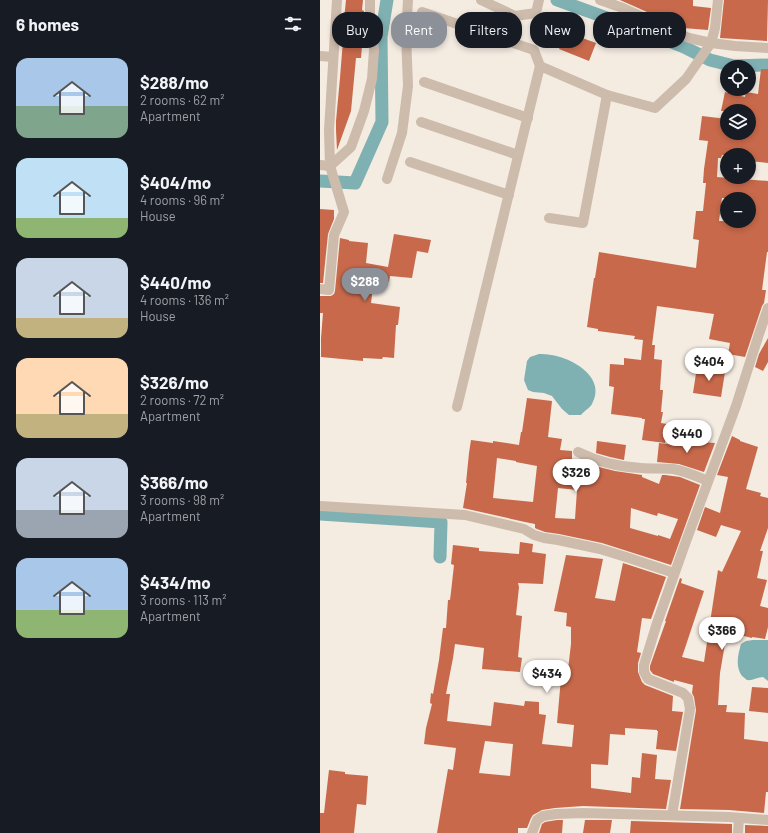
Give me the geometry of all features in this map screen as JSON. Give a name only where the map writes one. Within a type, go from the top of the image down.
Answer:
[{"type":"street","points":[[320,289],[329,290],[334,235],[344,212],[325,165],[329,130],[337,0]]},
{"type":"street","points":[[325,165],[351,147],[364,111],[372,79],[374,50],[370,16],[370,0]]},
{"type":"street","points":[[387,179],[402,133],[408,86],[406,35],[408,0]]},
{"type":"street","points":[[481,0],[516,16],[536,14],[539,0]]},
{"type":"street","points":[[600,0],[623,8],[689,38],[711,43],[768,48]]},
{"type":"street","points":[[540,66],[607,95],[655,108],[686,78],[711,43],[715,28],[718,0]]},
{"type":"street","points":[[447,20],[534,50],[540,66],[457,407]]},
{"type":"street","points":[[320,56],[333,57]]},
{"type":"street","points":[[424,82],[528,118]]},
{"type":"street","points":[[549,218],[583,223],[607,95]]},
{"type":"street","points":[[421,122],[518,156]]},
{"type":"street","points":[[410,162],[509,195]]},
{"type":"street","points":[[672,815],[690,709],[688,698],[683,693],[648,679],[644,672],[644,665],[674,573],[736,406],[768,308]]},
{"type":"street","points":[[578,452],[592,459],[623,466],[673,469],[690,473],[708,482]]},
{"type":"street","points":[[320,506],[465,516],[524,529],[534,535],[544,538],[600,549],[674,573]]},
{"type":"street","points":[[532,833],[537,820],[543,816],[556,814],[583,813],[672,815],[768,820]]},
{"type":"street","points":[[738,833],[739,818]]},
{"type":"water","points":[[539,354],[569,360],[578,365],[591,378],[595,386],[595,395],[592,404],[581,415],[569,415],[562,409],[552,396],[528,390],[524,380],[527,361],[530,357]]},
{"type":"water","points":[[768,640],[768,681],[763,677],[747,680],[742,676],[738,668],[741,644],[746,641]]},
{"type":"building","points":[[346,0],[363,0],[362,10],[364,12],[345,12]]},
{"type":"building","points":[[620,0],[693,0],[693,6],[711,8],[708,30],[686,28],[686,12],[647,12]]},
{"type":"building","points":[[724,0],[768,0],[767,41],[720,38]]},
{"type":"building","points":[[585,39],[593,42],[594,48],[589,61],[559,49],[585,48]]},
{"type":"building","points":[[342,48],[362,48],[361,58],[356,58],[351,111],[337,150],[336,121]]},
{"type":"building","points":[[761,69],[768,69],[768,163],[756,162],[756,148],[720,148],[717,177],[720,177],[720,184],[756,184],[756,180],[768,181],[768,252],[762,290],[766,290],[764,303],[745,357],[728,354],[730,343],[709,339],[714,314],[657,306],[652,345],[655,345],[654,359],[662,360],[660,390],[663,390],[661,412],[663,412],[661,423],[667,424],[665,443],[642,440],[645,419],[611,414],[614,387],[609,386],[610,364],[624,365],[624,358],[641,360],[643,340],[634,339],[635,336],[598,331],[598,329],[587,327],[599,252],[696,268],[699,240],[693,239],[696,211],[703,211],[706,183],[703,183],[704,169],[708,141],[699,140],[702,116],[720,118],[720,140],[756,140],[756,104],[722,104],[724,96],[745,97],[756,96],[756,94],[758,94]]},
{"type":"building","points":[[320,209],[334,210],[334,219],[328,234],[323,283],[320,283]]},
{"type":"building","points":[[394,234],[431,240],[428,253],[417,251],[412,278],[390,276],[389,282],[374,279],[371,303],[400,307],[398,325],[396,325],[394,358],[363,358],[363,361],[321,357],[323,313],[320,313],[320,296],[331,296],[334,294],[340,238],[349,241],[368,243],[366,263],[388,267]]},
{"type":"building","points":[[768,338],[768,362],[763,371],[755,367],[759,354]]},
{"type":"building","points":[[697,367],[725,372],[721,397],[693,393]]},
{"type":"building","points":[[527,398],[552,401],[548,437],[562,439],[560,450],[572,451],[572,460],[582,461],[615,471],[642,475],[642,477],[659,484],[662,475],[665,475],[680,477],[700,485],[671,565],[602,543],[545,532],[535,528],[535,524],[463,508],[471,440],[493,443],[493,441],[519,445]],"holes":[[[497,458],[537,466],[533,502],[493,498]],[[558,488],[577,490],[575,519],[555,518]],[[631,508],[657,516],[658,513],[678,519],[670,539],[630,528]]]},
{"type":"building","points":[[732,436],[740,441],[758,447],[746,489],[761,493],[760,496],[768,498],[768,528],[760,551],[763,551],[757,578],[767,580],[760,606],[768,608],[768,627],[765,639],[752,638],[727,632],[720,673],[718,705],[727,705],[726,712],[745,713],[744,739],[768,742],[768,792],[766,792],[764,813],[729,810],[680,809],[696,710],[692,693],[693,685],[674,680],[674,682],[653,674],[650,670],[650,666],[680,578],[682,579],[681,583],[704,591],[682,657],[704,662],[718,570],[722,572],[741,531],[721,525],[716,537],[697,530],[705,507],[720,513],[728,477],[717,475]]},
{"type":"building","points":[[597,441],[626,445],[624,460],[596,453]]},
{"type":"building","points":[[687,441],[715,443],[704,472],[679,464],[657,462],[659,443],[686,446]]},
{"type":"building","points":[[520,542],[533,544],[532,552],[546,554],[543,584],[518,583],[519,587],[516,615],[522,616],[518,657],[522,658],[520,672],[482,669],[484,648],[455,644],[446,694],[450,694],[447,721],[491,726],[494,702],[524,706],[525,701],[539,702],[539,714],[546,715],[542,744],[572,747],[574,725],[557,723],[561,678],[567,678],[571,644],[571,627],[566,626],[567,613],[554,611],[566,555],[603,559],[595,598],[615,601],[623,563],[666,577],[651,619],[642,618],[637,652],[641,653],[638,663],[638,672],[642,682],[645,685],[673,696],[672,711],[683,712],[676,751],[656,749],[657,730],[625,728],[625,735],[610,734],[608,765],[591,764],[591,788],[631,793],[632,777],[640,778],[642,753],[657,755],[655,779],[671,780],[666,809],[583,806],[555,808],[542,810],[533,815],[527,828],[518,828],[518,833],[437,833],[448,769],[453,770],[456,748],[424,744],[432,704],[430,703],[431,693],[433,694],[443,628],[446,628],[448,600],[450,600],[454,565],[451,564],[453,545],[479,548],[479,551],[519,554]],"holes":[[[485,741],[513,744],[510,776],[479,773]]]},
{"type":"building","points":[[752,687],[768,688],[768,713],[749,711]]},
{"type":"building","points":[[329,770],[345,772],[345,774],[368,776],[366,805],[357,804],[354,833],[320,833],[320,813],[324,813]]},
{"type":"building","points":[[563,820],[562,833],[539,833],[542,824]]},
{"type":"building","points":[[585,820],[612,820],[610,833],[583,833]]},
{"type":"building","points":[[631,821],[732,824],[732,833],[630,833]]},
{"type":"building","points":[[745,825],[768,826],[768,833],[745,833]]},
{"type":"waterway","points":[[320,181],[355,183],[382,122],[381,37],[387,0]]},
{"type":"waterway","points":[[557,0],[646,32],[684,47],[710,60],[734,66],[768,65]]},
{"type":"waterway","points":[[320,514],[441,522],[440,557]]}]
